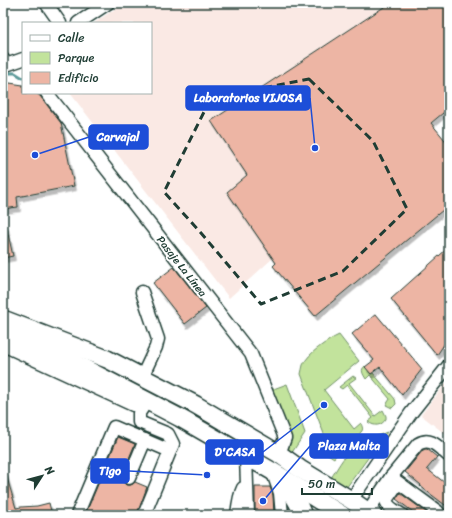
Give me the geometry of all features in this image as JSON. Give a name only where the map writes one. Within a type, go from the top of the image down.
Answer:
[{"type":"highway","points":[[3,319],[107,359],[196,405],[279,454],[370,513]]},
{"type":"highway","points":[[3,333],[84,368],[180,418],[272,471],[342,515]]},
{"type":"highway","points":[[272,471],[287,486],[297,500],[303,515]]},
{"type":"street","points":[[46,3],[59,22]]},
{"type":"street","points":[[80,22],[108,3]]},
{"type":"street","points":[[3,59],[6,65],[22,59]]},
{"type":"street","name":"Pasaje La Línea","points":[[48,94],[251,354],[285,438],[279,454]]},
{"type":"street","points":[[142,292],[158,339],[156,347],[142,377]]},
{"type":"street","points":[[3,345],[133,404],[147,401]]},
{"type":"street","points":[[351,500],[411,413],[449,365]]},
{"type":"street","points":[[144,515],[173,444],[168,434],[139,422],[139,413],[147,401]]},
{"type":"street","points":[[77,515],[114,427],[170,451]]},
{"type":"street","points":[[129,478],[145,440]]},
{"type":"street","points":[[370,513],[395,480],[418,444],[423,441],[429,441],[449,456]]},
{"type":"street","points":[[246,456],[248,515]]},
{"type":"street","points":[[272,471],[280,493],[282,515]]},
{"type":"street","points":[[395,480],[386,503],[402,515]]},
{"type":"street","points":[[395,480],[437,511],[439,515]]},
{"type":"street","points":[[237,515],[242,492],[246,484]]},
{"type":"highlighted area","points":[[309,79],[373,141],[407,209],[343,271],[261,304],[164,192],[211,98]]},
{"type":"shaded area","points":[[124,3],[388,3],[211,121],[247,175],[227,192],[273,258],[229,298],[71,94],[152,94],[152,22],[96,22]]},
{"type":"shaded area","points":[[449,379],[449,437],[421,415]]},
{"type":"green space","points":[[339,335],[359,361],[324,390],[354,429],[361,423],[363,429],[359,434],[341,447],[334,458],[320,449],[324,443],[324,434],[301,374],[303,365],[309,356],[329,340]]},
{"type":"green space","points":[[365,366],[371,374],[373,373],[395,399],[396,404],[392,408],[386,405],[390,399],[370,375],[366,379],[362,371]]},
{"type":"green space","points":[[353,376],[356,378],[349,383],[375,416],[383,410],[386,419],[382,423],[375,425],[368,422],[373,418],[347,385],[342,389],[339,387]]},
{"type":"green space","points":[[287,384],[305,433],[291,454],[282,448],[268,391]]},
{"type":"green space","points":[[387,432],[346,488],[331,478],[351,450],[364,442]]},
{"type":"building","points":[[390,3],[449,3],[449,108],[431,123],[449,145],[449,205],[315,316],[273,266],[276,263],[227,192],[247,175],[211,121]]},
{"type":"building","points":[[3,82],[22,85],[22,94],[37,94],[61,123],[74,186],[17,197],[18,207],[3,209]]},
{"type":"building","points":[[6,225],[13,256],[3,258],[3,226]]},
{"type":"building","points":[[449,247],[449,337],[437,355],[391,299]]},
{"type":"building","points":[[174,267],[206,308],[185,324],[153,283]]},
{"type":"building","points":[[376,314],[422,369],[402,395],[380,367],[371,374],[365,367],[374,360],[352,334]]},
{"type":"building","points":[[118,437],[135,444],[122,475],[123,482],[126,485],[130,485],[135,482],[147,487],[137,515],[85,515]]},
{"type":"building","points":[[425,449],[437,457],[427,469],[449,486],[449,508],[420,486],[421,485],[405,472]]},
{"type":"building","points":[[3,471],[5,471],[16,508],[49,503],[52,515],[3,515]]},
{"type":"building","points":[[255,487],[270,487],[273,495],[274,515],[255,515]]},
{"type":"building","points":[[400,493],[430,515],[417,515],[396,499]]},
{"type":"waterway","points":[[3,73],[15,73],[22,77]]},
{"type":"place","name":"Laboratorios VIJOSA","points":[[315,148]]},
{"type":"place","name":"Carvajal","points":[[35,155]]},
{"type":"place","name":"D'CASA","points":[[324,405]]},
{"type":"place","name":"Tigo","points":[[207,475]]},
{"type":"place","name":"Plaza Malta","points":[[263,501]]}]
